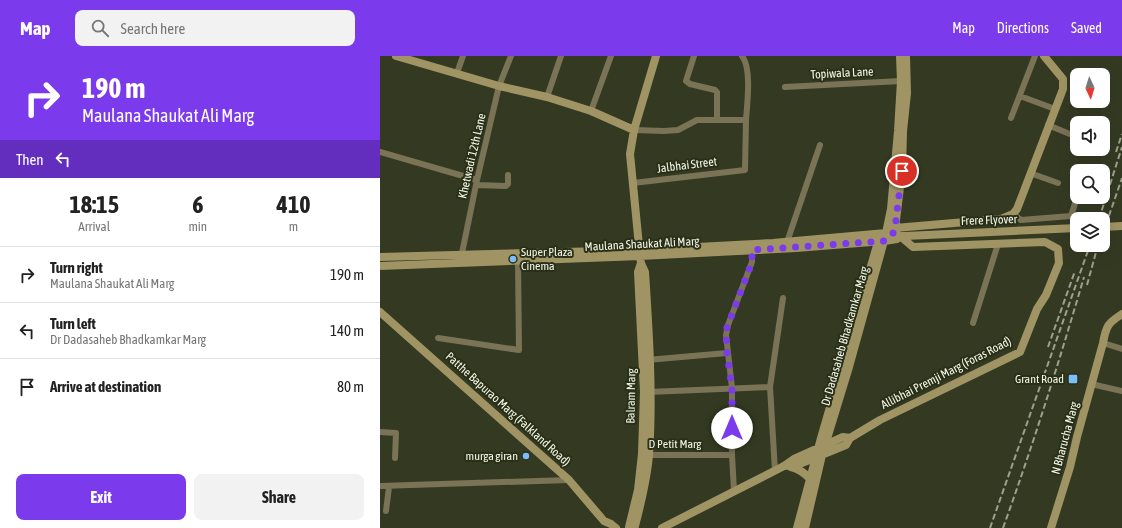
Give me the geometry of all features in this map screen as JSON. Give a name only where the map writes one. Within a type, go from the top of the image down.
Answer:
[{"type":"main road","points":[[396,56],[499,86],[546,97],[591,111],[634,130]]},
{"type":"main road","name":"Balram Marg","points":[[633,527],[641,490],[645,455],[647,360],[644,319],[645,272],[640,256],[630,154],[634,130],[656,56]]},
{"type":"main road","name":"Dr Dadasaheb Bhadkamkar Marg","points":[[892,236],[892,201],[901,81],[900,56]]},
{"type":"main road","name":"Dr Dadasaheb Bhadkamkar Marg","points":[[797,528],[810,479],[892,236],[902,171],[903,132],[907,93],[906,56]]},
{"type":"main road","points":[[892,236],[1001,219],[1013,214],[1017,209],[1063,89],[1063,79],[1044,56]]},
{"type":"main road","points":[[1110,227],[1122,226]]},
{"type":"main road","name":"Frere Flyover","points":[[892,236],[1070,228]]},
{"type":"main road","points":[[892,236],[914,247],[998,244]]},
{"type":"main road","name":"Maulana Shaukat Ali Marg","points":[[380,266],[461,259],[640,256],[787,242],[892,236]]},
{"type":"main road","name":"Maulana Shaukat Ali Marg","points":[[380,257],[518,261],[640,256],[752,250],[892,236]]},
{"type":"main road","name":"Allibhai Premji Marg (Foras Road)","points":[[662,528],[734,490],[775,471],[794,459],[846,444],[850,438],[880,420],[1020,352],[1037,309],[1046,295],[1059,263],[1058,249],[1045,242],[998,244]]},
{"type":"main road","name":"Patthe Bapurao Marg (Falkland Road)","points":[[380,312],[570,480],[606,525],[611,524],[616,528]]},
{"type":"main road","name":"N Bharucha Marg","points":[[1051,528],[1070,468],[1104,335],[1111,321],[1122,314]]},
{"type":"main road","name":"Dr Dadasaheb Bhadkamkar Marg","points":[[805,528],[820,452]]},
{"type":"main road","points":[[784,466],[798,469],[805,473],[810,479]]},
{"type":"street","points":[[457,73],[463,56]]},
{"type":"street","name":"Khetwadi 12th Lane","points":[[461,259],[499,86],[511,56]]},
{"type":"street","points":[[546,97],[560,56]]},
{"type":"street","points":[[591,111],[611,56]]},
{"type":"street","points":[[694,56],[686,81],[690,84],[715,90],[717,92],[717,120]]},
{"type":"street","points":[[634,130],[678,130],[697,120],[746,120],[748,71],[745,60],[742,56]]},
{"type":"street","points":[[1010,118],[1035,56]]},
{"type":"street","name":"Topiwala Lane","points":[[785,87],[901,81]]},
{"type":"street","points":[[1020,96],[1055,109]]},
{"type":"street","name":"Jalbhai Street","points":[[633,183],[745,170],[746,120]]},
{"type":"street","points":[[1048,125],[1070,134]]},
{"type":"street","points":[[787,242],[820,145]]},
{"type":"street","points":[[380,152],[477,182],[506,186],[508,184],[508,175]]},
{"type":"street","points":[[1030,173],[1058,183]]},
{"type":"street","points":[[1013,214],[1021,220],[1071,216],[1075,204]]},
{"type":"street","points":[[973,323],[998,244]]},
{"type":"street","points":[[734,490],[732,455],[732,388],[727,353],[726,330],[752,262],[752,250]]},
{"type":"street","points":[[438,338],[519,350],[518,261]]},
{"type":"street","points":[[775,471],[770,387],[783,298]]},
{"type":"street","points":[[1103,343],[1122,349]]},
{"type":"street","points":[[647,360],[727,353]]},
{"type":"street","points":[[1091,384],[1122,391]]},
{"type":"street","points":[[647,392],[770,387]]},
{"type":"street","points":[[380,432],[396,432],[395,458]]},
{"type":"street","name":"D Petit Marg","points":[[645,455],[732,455]]},
{"type":"street","points":[[380,486],[570,480]]},
{"type":"street","points":[[386,511],[389,486]]},
{"type":"railway","points":[[1116,152],[1122,134]]},
{"type":"railway","points":[[1101,212],[1122,147]]},
{"type":"railway","points":[[1110,213],[1122,178]]},
{"type":"railway","points":[[990,528],[1088,252]]},
{"type":"railway","points":[[1087,285],[1096,252]]},
{"type":"railway","points":[[1048,347],[1075,271]]},
{"type":"railway","points":[[1003,528],[1025,466],[1084,277]]},
{"type":"place","name":"Super Plaza Cinema","points":[[513,259]]},
{"type":"place","name":"Grant Road","points":[[1073,379]]},
{"type":"place","name":"murga giran","points":[[526,456]]},
{"type":"route","points":[[732,428],[732,388],[727,353],[726,330],[752,262],[752,250],[884,241],[893,233],[895,228],[902,171]]}]
